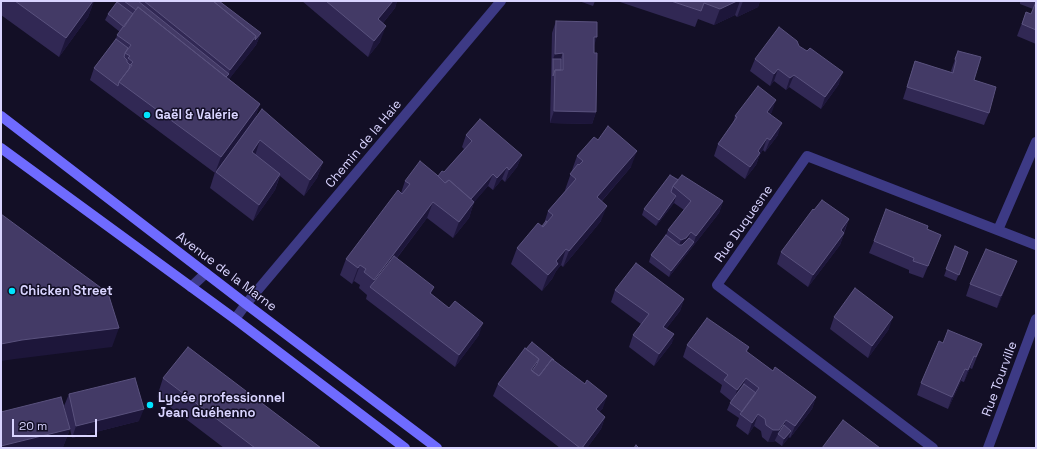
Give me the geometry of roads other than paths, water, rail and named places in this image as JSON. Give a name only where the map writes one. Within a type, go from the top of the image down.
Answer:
[{"type":"main road","name":"Avenue de la Marne","points":[[1,116],[437,448]]},
{"type":"main road","points":[[1,148],[235,319],[405,448]]},
{"type":"street","name":"Chemin de la Haie","points":[[235,319],[501,1]]},
{"type":"street","points":[[998,230],[1036,142]]},
{"type":"street","name":"Rue Duquesne","points":[[933,448],[717,285],[807,156],[1036,245]]},
{"type":"street","points":[[191,287],[206,273]]},
{"type":"street","name":"Rue Tourville","points":[[988,448],[1036,319]]},
{"type":"place","name":"Gaël & Valérie","points":[[147,115]]},
{"type":"place","name":"Chicken Street","points":[[12,291]]},
{"type":"place","name":"Lycée professionnel Jean Guéhenno","points":[[150,405]]}]
